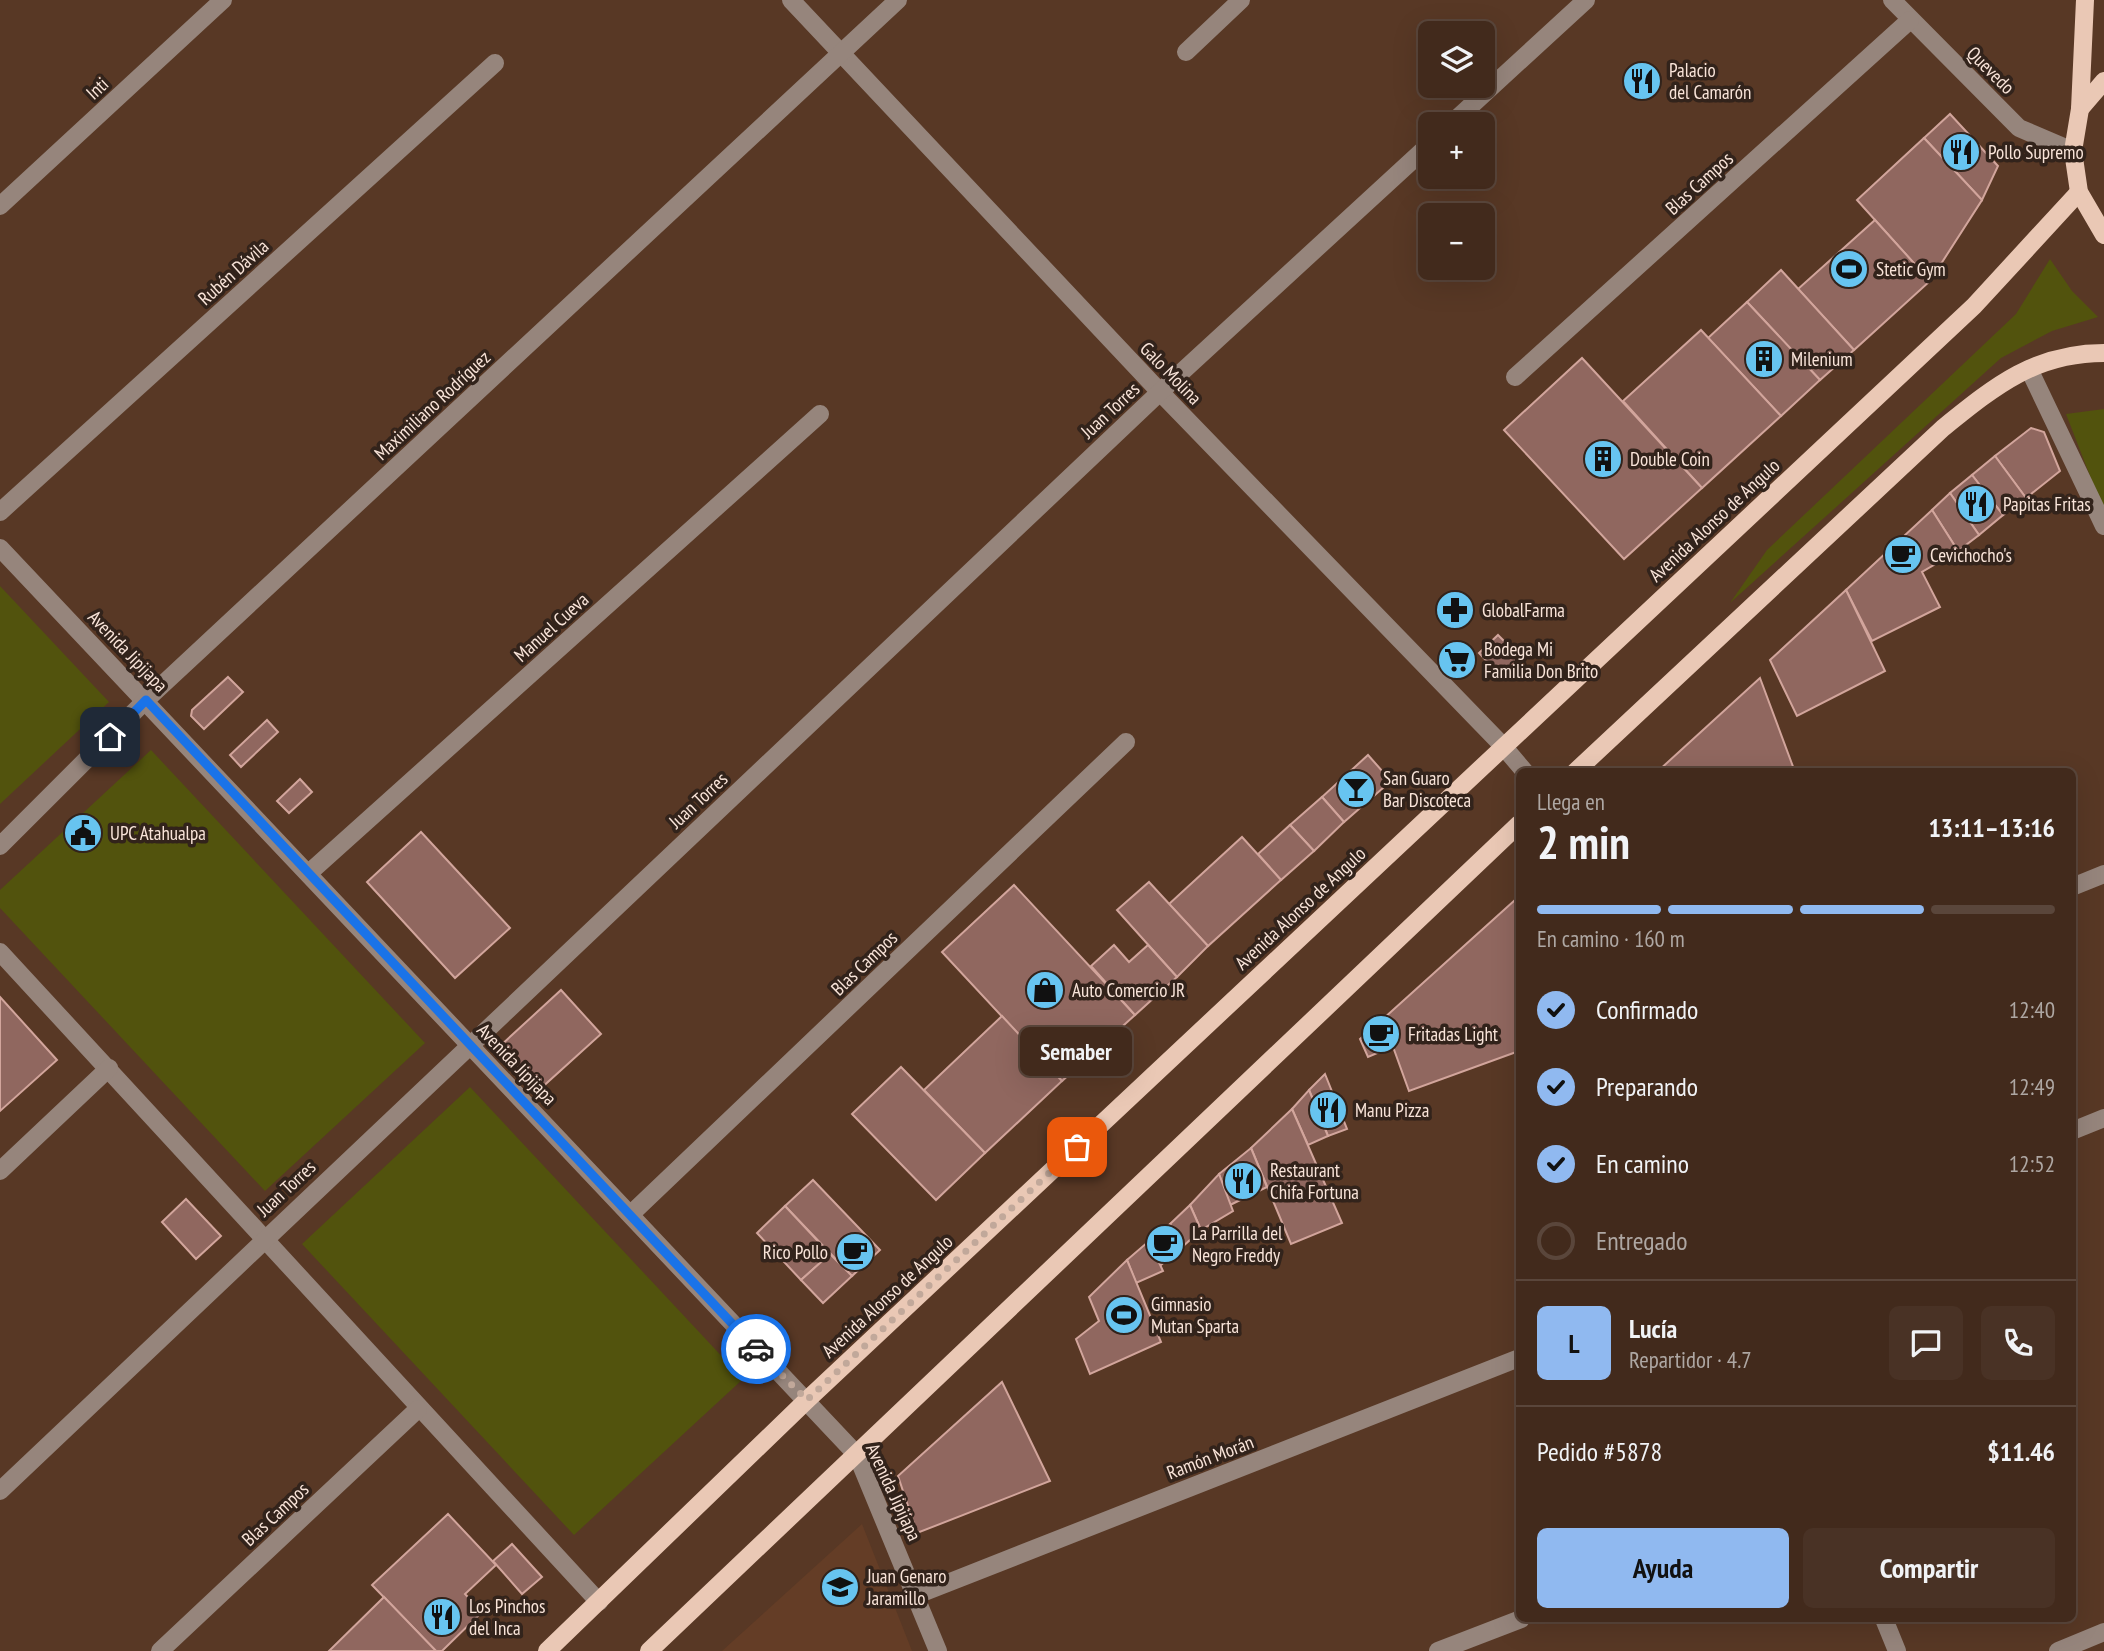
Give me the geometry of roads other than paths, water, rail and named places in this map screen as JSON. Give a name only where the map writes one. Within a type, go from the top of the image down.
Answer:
[{"type":"main road","points":[[2085,0],[2080,108],[2074,151],[2079,192],[2104,235]]},
{"type":"main road","points":[[2080,108],[2104,81]]},
{"type":"main road","name":"Avenida Alonso de Angulo","points":[[547,1651],[807,1400],[1974,306],[2079,192]]},
{"type":"main road","points":[[1579,768],[1943,428],[1985,394],[2052,358],[2073,353],[2104,353]]},
{"type":"main road","points":[[649,1651],[1516,827]]},
{"type":"street","name":"Inti","points":[[0,206],[223,0]]},
{"type":"street","name":"Galo Molina","points":[[791,0],[1160,392],[1522,768]]},
{"type":"street","name":"Maximiliano Rodríguez","points":[[0,846],[146,700],[898,0]]},
{"type":"street","points":[[1186,52],[1241,0]]},
{"type":"street","points":[[1464,112],[1586,0]]},
{"type":"street","name":"Quevedo","points":[[1892,0],[2019,128],[2074,151]]},
{"type":"street","name":"Blas Campos","points":[[1515,377],[1910,20]]},
{"type":"street","name":"Rubén Dávila","points":[[0,512],[495,63]]},
{"type":"street","name":"Juan Torres","points":[[0,1490],[263,1238],[1160,392],[1418,155]]},
{"type":"street","points":[[2029,369],[2104,526]]},
{"type":"street","name":"Manuel Cueva","points":[[310,872],[820,414]]},
{"type":"street","name":"Avenida Jipijapa","points":[[0,548],[310,872],[858,1455],[938,1651]]},
{"type":"street","name":"Blas Campos","points":[[631,1214],[1126,742]]},
{"type":"street","points":[[2076,885],[2104,874]]},
{"type":"street","points":[[0,952],[598,1602]]},
{"type":"street","points":[[0,1171],[109,1068]]},
{"type":"street","points":[[2076,1129],[2104,1118]]},
{"type":"street","name":"Ramón Morán","points":[[917,1595],[1516,1359]]},
{"type":"street","name":"Blas Campos","points":[[160,1651],[418,1409]]},
{"type":"street","points":[[1438,1651],[1516,1621]]},
{"type":"street","points":[[1885,1622],[1897,1651]]},
{"type":"street","points":[[2058,1651],[2104,1632]]},
{"type":"place","name":"Palacio del Camarón","points":[[1642,81]]},
{"type":"place","name":"Pollo Supremo","points":[[1961,152]]},
{"type":"place","name":"Stetic Gym","points":[[1849,269]]},
{"type":"place","name":"Milenium","points":[[1764,359]]},
{"type":"place","name":"Double Coin","points":[[1603,459]]},
{"type":"place","name":"Papitas Fritas","points":[[1976,504]]},
{"type":"place","name":"Cevichocho's","points":[[1903,555]]},
{"type":"place","name":"GlobalFarma","points":[[1455,610]]},
{"type":"place","name":"Bodega Mi Familia Don Brito","points":[[1457,660]]},
{"type":"place","name":"San Guaro Bar Discoteca","points":[[1356,789]]},
{"type":"place","name":"UPC Atahualpa","points":[[83,833]]},
{"type":"place","name":"Auto Comercio JR","points":[[1045,990]]},
{"type":"place","name":"Fritadas Light","points":[[1381,1034]]},
{"type":"place","name":"Manu Pizza","points":[[1328,1110]]},
{"type":"place","name":"Semaber","points":[[1077,1147]]},
{"type":"place","name":"Restaurant Chifa Fortuna","points":[[1243,1181]]},
{"type":"place","name":"La Parrilla del Negro Freddy","points":[[1165,1244]]},
{"type":"place","name":"Rico Pollo","points":[[855,1252]]},
{"type":"place","name":"Gimnasio Mutan Sparta","points":[[1124,1315]]},
{"type":"place","name":"Juan Genaro Jaramillo","points":[[840,1587]]},
{"type":"place","name":"Los Pinchos del Inca","points":[[442,1617]]}]
